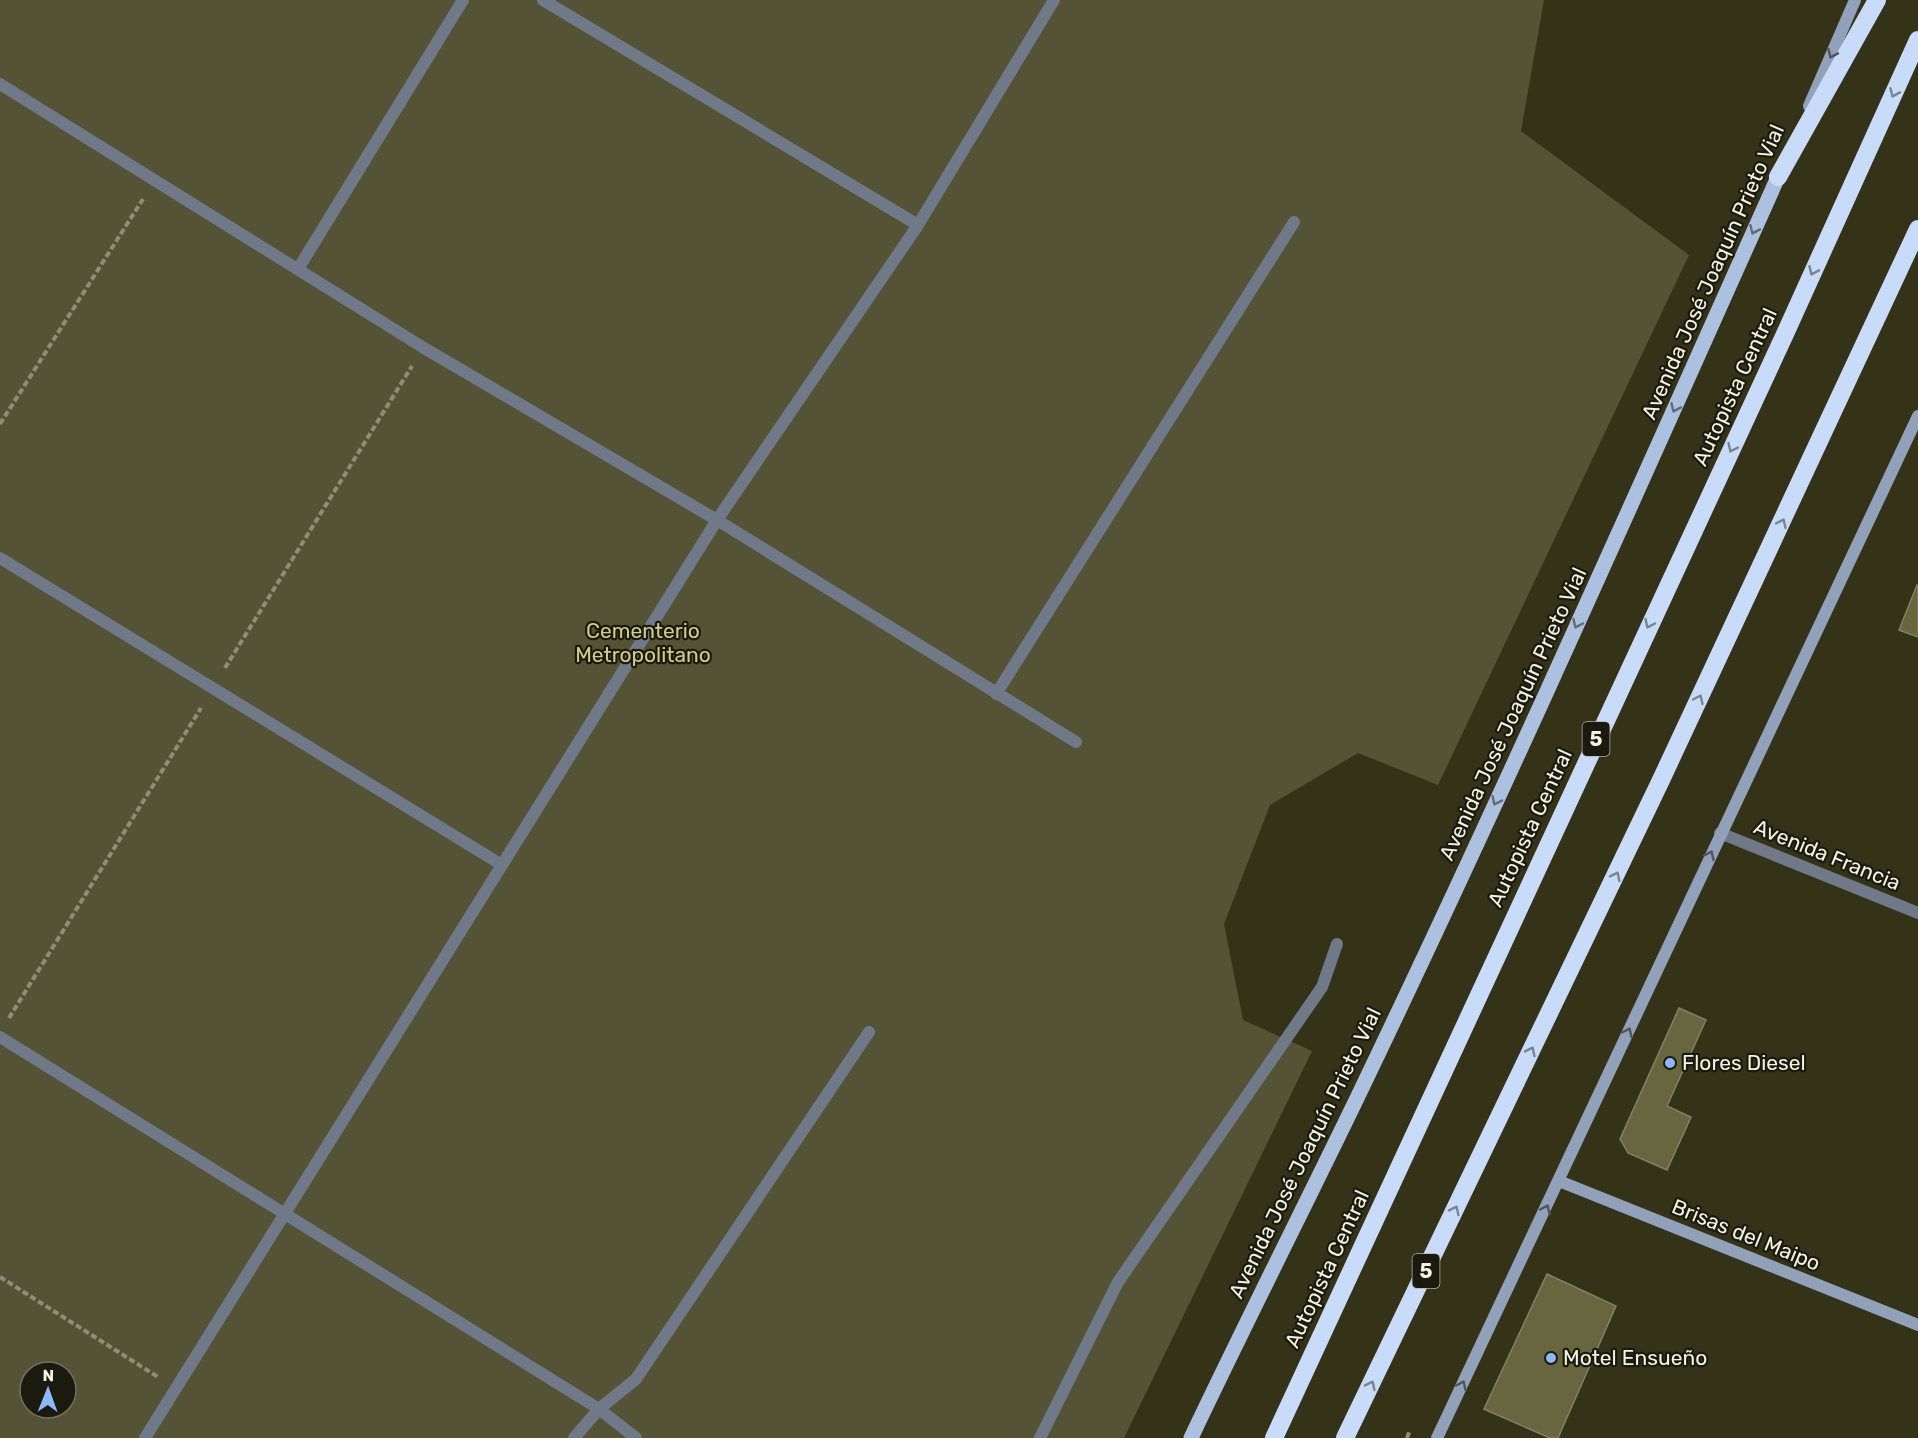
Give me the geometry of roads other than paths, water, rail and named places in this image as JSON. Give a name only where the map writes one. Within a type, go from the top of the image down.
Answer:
[{"type":"highway","points":[[1778,177],[1877,0]]},
{"type":"highway","name":"Autopista Central","points":[[1274,1438],[1785,334],[1918,40]]},
{"type":"highway","name":"5","points":[[1345,1438],[1661,780],[1918,229]]},
{"type":"main road","name":"Avenida José Joaquín Prieto Vial","points":[[1191,1438],[1360,1091],[1485,824],[1778,177],[1855,0]]},
{"type":"main road","points":[[1437,1438],[1918,416]]},
{"type":"main road","name":"Brisas del Maipo","points":[[1559,1180],[1918,1325]]},
{"type":"street","points":[[298,269],[463,0]]},
{"type":"street","points":[[543,0],[918,225]]},
{"type":"street","points":[[145,1438],[717,519],[918,225],[1054,0]]},
{"type":"street","points":[[0,84],[424,348],[717,519],[1076,742]]},
{"type":"street","points":[[996,694],[1294,222]]},
{"type":"street","points":[[0,558],[502,865]]},
{"type":"street","name":"Avenida Francia","points":[[1720,833],[1918,913]]},
{"type":"street","points":[[1040,1438],[1118,1282],[1322,987],[1337,944]]},
{"type":"street","points":[[574,1438],[599,1408],[636,1379],[869,1032]]},
{"type":"street","points":[[0,1037],[599,1408],[636,1438]]},
{"type":"place","name":"Flores Diesel","points":[[1670,1063]]},
{"type":"place","name":"Motel Ensueño","points":[[1551,1358]]},
{"type":"park label","name":"Cementerio Metropolitano","points":[[643,643]]}]
